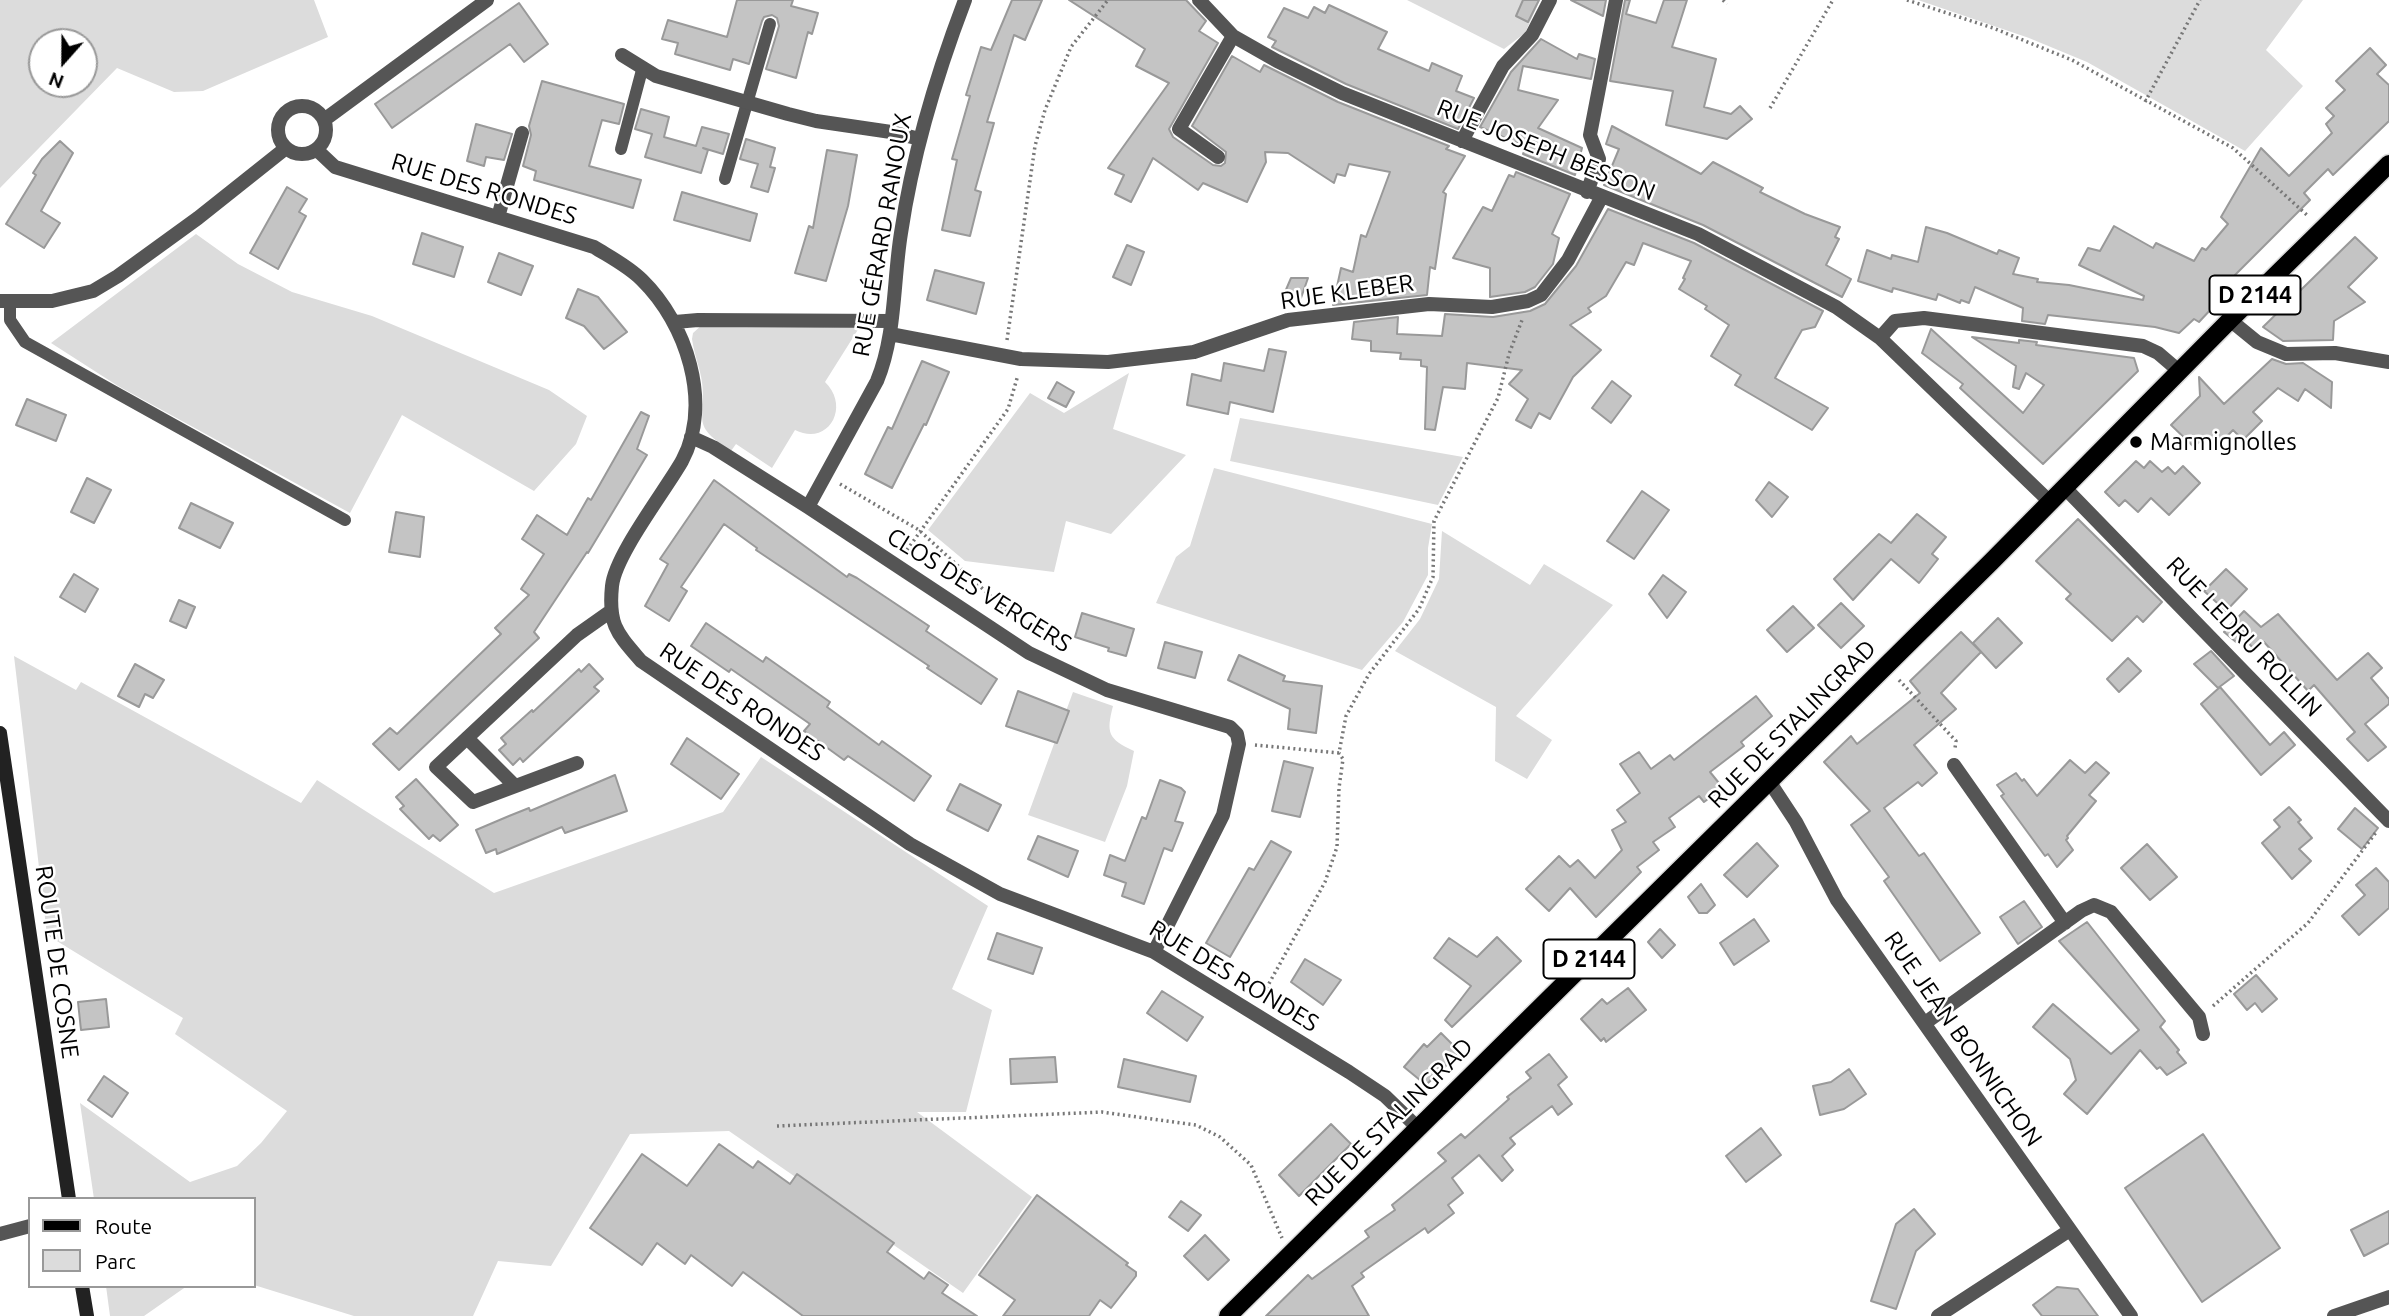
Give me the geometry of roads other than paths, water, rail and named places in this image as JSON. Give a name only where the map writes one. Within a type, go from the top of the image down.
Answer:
[{"type":"main road","name":"RUE DE STALINGRAD","points":[[1228,1316],[2389,164]]},
{"type":"main road","name":"ROUTE DE COSNE","points":[[0,733],[69,1197]]},
{"type":"main road","points":[[82,1288],[87,1316]]},
{"type":"street","points":[[324,120],[487,0]]},
{"type":"street","name":"RUE GÉRARD RANOUX","points":[[808,507],[886,361],[902,224],[920,139],[929,102],[965,0]]},
{"type":"street","name":"RUE JOSEPH BESSON","points":[[1199,0],[1233,36],[1342,93],[1601,198],[1698,234],[1836,307],[1880,338],[2049,501]]},
{"type":"street","points":[[1462,141],[1503,66],[1532,35],[1549,0]]},
{"type":"street","points":[[1587,192],[1599,159],[1590,135],[1616,0]]},
{"type":"street","points":[[1218,158],[1179,129],[1233,36]]},
{"type":"street","points":[[622,55],[642,70],[656,76],[747,103],[816,121],[920,139]]},
{"type":"street","points":[[304,106],[319,113],[324,120],[326,136],[317,150],[301,155],[286,148],[278,133],[279,125],[288,111],[304,106]]},
{"type":"street","points":[[498,217],[522,133]]},
{"type":"street","points":[[3,299],[52,301],[93,291],[188,225],[286,148]]},
{"type":"street","name":"RUE DES RONDES","points":[[317,150],[335,167],[594,247],[642,280],[675,322],[687,353],[693,381],[695,396],[691,438],[683,459],[621,560],[612,583],[611,611],[616,632],[641,661],[910,844],[1000,894],[1154,952],[1385,1096],[1418,1128]]},
{"type":"street","name":"RUE KLEBER","points":[[675,322],[711,320],[890,328],[1004,357],[1041,362],[1120,361],[1194,352],[1288,320],[1429,304],[1492,307],[1528,301],[1541,295],[1569,260],[1601,198]]},
{"type":"street","points":[[1880,338],[1895,321],[1924,317],[2143,346],[2158,353],[2179,371]]},
{"type":"street","points":[[2230,320],[2258,342],[2286,354],[2335,353],[2389,362]]},
{"type":"street","name":"CLOS DES VERGERS","points":[[691,438],[713,447],[808,507],[1028,653],[1107,690],[1230,727],[1237,733],[1239,744],[1223,815],[1154,952]]},
{"type":"street","name":"RUE LEDRU ROLLIN","points":[[2064,487],[2388,819]]},
{"type":"street","points":[[577,763],[473,802],[436,767],[577,635],[611,611]]},
{"type":"street","points":[[467,737],[515,786]]},
{"type":"street","points":[[1954,765],[2065,923]]},
{"type":"street","name":"RUE JEAN BONNICHON","points":[[1769,781],[1796,822],[1837,900],[2131,1316]]},
{"type":"street","points":[[1924,1023],[2094,905],[2111,912],[2199,1017],[2203,1034]]},
{"type":"street","points":[[0,1234],[28,1227]]},
{"type":"street","points":[[1937,1316],[2070,1230]]},
{"type":"street","points":[[2334,1316],[2389,1297]]},
{"type":"lane","points":[[725,179],[770,24]]},
{"type":"lane","points":[[621,149],[642,70]]},
{"type":"lane","points":[[3,299],[10,320],[25,342],[345,520]]},
{"type":"place","name":"Marmignolles","points":[[2136,442]]}]
